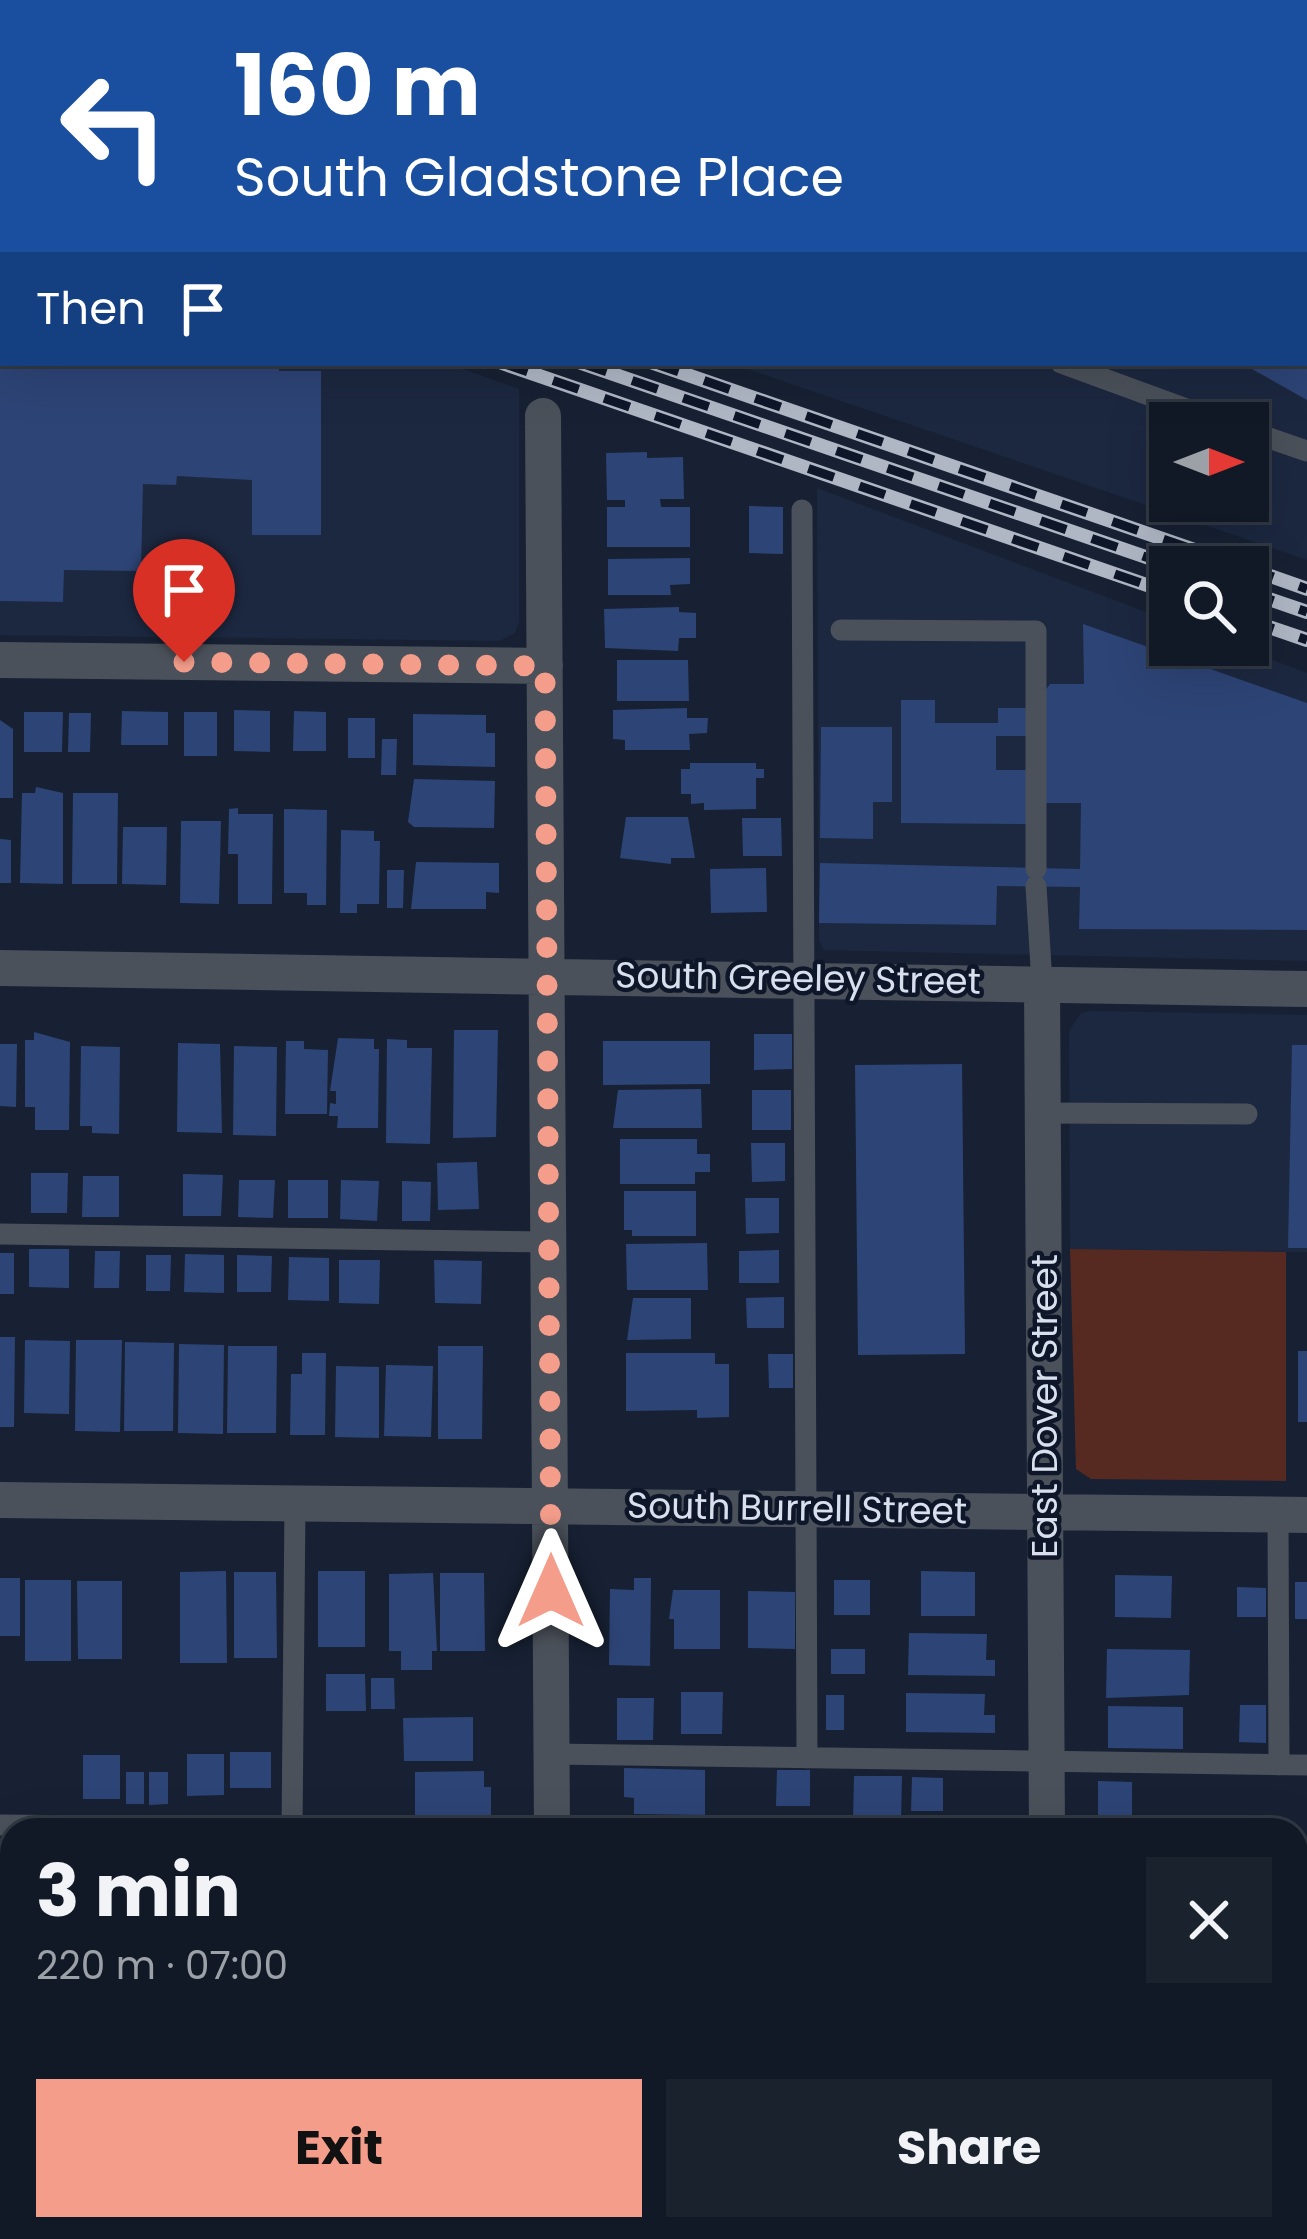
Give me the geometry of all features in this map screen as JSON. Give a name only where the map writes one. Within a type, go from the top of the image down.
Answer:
[{"type":"street","points":[[543,416],[552,1818]]},
{"type":"street","points":[[0,660],[545,666]]},
{"type":"street","name":"South Greeley Street","points":[[0,968],[1307,989]]},
{"type":"street","name":"East Dover Street","points":[[1042,983],[1047,1818]]},
{"type":"street","name":"South Burrell Street","points":[[0,1500],[1292,1515]]},
{"type":"lane","points":[[1069,366],[1168,402]]},
{"type":"lane","points":[[1269,438],[1307,451]]},
{"type":"lane","points":[[802,510],[807,1758]]},
{"type":"lane","points":[[841,630],[1036,631],[1036,877],[1042,983]]},
{"type":"lane","points":[[1042,1113],[1247,1114]]},
{"type":"lane","points":[[0,1234],[549,1242]]},
{"type":"lane","points":[[292,1818],[295,1503]]},
{"type":"lane","points":[[1280,1765],[1292,1515]]},
{"type":"lane","points":[[552,1754],[1307,1765]]},
{"type":"shaded area","points":[[0,366],[454,366],[519,389],[519,622],[515,633],[499,641],[0,635]]},
{"type":"shaded area","points":[[739,366],[1307,366],[1307,560],[1196,522],[1269,522],[1269,402],[1149,402],[1149,506]]},
{"type":"shaded area","points":[[817,488],[1149,613],[1149,666],[1269,666],[1269,659],[1307,673],[1307,961],[824,950],[819,941]]},
{"type":"shaded area","points":[[1081,1013],[1307,1015],[1307,1252],[1070,1249],[1069,1031]]},
{"type":"shaded area","points":[[1070,1249],[1286,1252],[1286,1481],[1091,1479],[1076,1469]]},
{"type":"building","points":[[0,366],[279,366],[279,371],[321,371],[321,535],[252,535],[252,480],[177,476],[176,485],[143,484],[141,571],[64,570],[63,602],[0,601]]},
{"type":"building","points":[[1307,366],[1307,400],[1252,369]]},
{"type":"building","points":[[647,452],[647,458],[683,457],[684,499],[660,499],[661,507],[690,507],[690,547],[607,547],[607,507],[625,507],[625,500],[607,500],[606,453]]},
{"type":"building","points":[[749,506],[783,507],[783,554],[749,553]]},
{"type":"building","points":[[690,558],[690,584],[670,585],[671,595],[608,595],[608,559]]},
{"type":"building","points":[[679,607],[679,612],[696,613],[696,638],[679,638],[678,651],[605,648],[604,609]]},
{"type":"building","points":[[1083,624],[1149,647],[1149,666],[1202,666],[1307,703],[1307,930],[1079,929],[1080,887],[997,886],[996,925],[819,923],[820,863],[1080,869],[1081,803],[1043,803],[1044,692],[1050,684],[1084,684]]},
{"type":"building","points":[[617,660],[688,660],[689,701],[617,701]]},
{"type":"building","points":[[901,700],[935,700],[935,723],[998,723],[998,708],[1026,708],[1026,736],[996,736],[996,770],[1026,770],[1026,824],[901,823]]},
{"type":"building","points":[[687,708],[687,718],[708,718],[707,733],[689,734],[690,750],[625,750],[625,740],[613,739],[613,710]]},
{"type":"building","points":[[234,710],[270,711],[270,752],[234,751]]},
{"type":"building","points":[[122,711],[168,712],[168,745],[121,745]]},
{"type":"building","points":[[294,711],[326,712],[326,751],[293,751]]},
{"type":"building","points":[[24,712],[63,712],[62,752],[24,752]]},
{"type":"building","points":[[184,712],[217,712],[217,756],[184,756]]},
{"type":"building","points":[[69,713],[91,713],[90,752],[68,752]]},
{"type":"building","points":[[413,714],[486,715],[486,733],[495,733],[495,767],[413,765]]},
{"type":"building","points":[[348,718],[375,718],[375,758],[348,758]]},
{"type":"building","points":[[0,720],[13,729],[13,798],[0,798]]},
{"type":"building","points":[[821,727],[892,727],[892,802],[873,802],[873,839],[820,838]]},
{"type":"building","points":[[382,739],[397,739],[396,775],[381,775]]},
{"type":"building","points":[[690,763],[756,763],[756,769],[764,769],[764,778],[756,778],[756,809],[704,810],[704,803],[691,804],[691,794],[681,794],[681,769],[690,769]]},
{"type":"building","points":[[414,779],[495,781],[494,828],[414,827],[408,822]]},
{"type":"building","points":[[36,787],[63,793],[63,884],[20,883],[22,793],[35,793]]},
{"type":"building","points":[[73,793],[118,793],[117,884],[72,884]]},
{"type":"building","points":[[238,808],[238,814],[273,814],[272,904],[238,904],[238,854],[228,854],[229,809]]},
{"type":"building","points":[[284,809],[327,810],[326,905],[307,905],[307,893],[284,893]]},
{"type":"building","points":[[626,817],[688,817],[695,858],[671,858],[671,864],[620,858]]},
{"type":"building","points":[[742,818],[781,818],[782,856],[743,856]]},
{"type":"building","points":[[181,821],[221,821],[219,904],[180,903]]},
{"type":"building","points":[[123,827],[167,827],[166,885],[122,884]]},
{"type":"building","points":[[341,830],[374,831],[374,841],[380,841],[379,904],[357,904],[357,913],[340,913]]},
{"type":"building","points":[[0,839],[11,840],[11,883],[0,883]]},
{"type":"building","points":[[416,862],[499,863],[499,893],[486,892],[486,909],[411,909]]},
{"type":"building","points":[[766,868],[767,912],[711,913],[710,869]]},
{"type":"building","points":[[387,870],[404,870],[403,908],[387,908]]},
{"type":"building","points":[[454,1030],[498,1030],[496,1137],[453,1138]]},
{"type":"building","points":[[34,1032],[70,1042],[69,1130],[35,1130],[35,1107],[25,1107],[25,1040],[34,1040]]},
{"type":"building","points":[[754,1034],[792,1034],[792,1069],[754,1070]]},
{"type":"building","points":[[338,1038],[374,1039],[374,1049],[379,1049],[378,1128],[337,1128],[338,1116],[329,1116],[330,1103],[336,1104],[336,1091],[330,1091]]},
{"type":"building","points":[[387,1039],[407,1040],[407,1048],[432,1048],[430,1144],[386,1143]]},
{"type":"building","points":[[286,1041],[304,1041],[304,1049],[328,1050],[327,1114],[285,1114]]},
{"type":"building","points":[[603,1041],[710,1041],[710,1084],[603,1085]]},
{"type":"building","points":[[178,1043],[220,1044],[222,1133],[177,1132]]},
{"type":"building","points":[[0,1044],[17,1044],[16,1107],[0,1106]]},
{"type":"building","points":[[1292,1045],[1307,1045],[1307,1248],[1288,1248]]},
{"type":"building","points":[[81,1046],[120,1047],[119,1134],[92,1133],[92,1126],[80,1126]]},
{"type":"building","points":[[234,1046],[277,1047],[276,1136],[233,1135]]},
{"type":"building","points":[[962,1064],[965,1354],[858,1355],[855,1065]]},
{"type":"building","points":[[701,1089],[702,1128],[613,1128],[618,1090]]},
{"type":"building","points":[[752,1090],[791,1090],[791,1130],[752,1130]]},
{"type":"building","points":[[620,1139],[697,1139],[697,1154],[710,1154],[710,1172],[695,1172],[695,1184],[620,1184]]},
{"type":"building","points":[[751,1143],[785,1143],[785,1181],[752,1182]]},
{"type":"building","points":[[477,1162],[479,1209],[438,1210],[437,1163]]},
{"type":"building","points":[[31,1173],[68,1173],[67,1213],[31,1213]]},
{"type":"building","points":[[183,1174],[223,1175],[221,1216],[183,1216]]},
{"type":"building","points":[[83,1176],[119,1176],[119,1217],[82,1217]]},
{"type":"building","points":[[239,1180],[275,1180],[273,1218],[238,1217]]},
{"type":"building","points":[[288,1180],[328,1180],[328,1218],[288,1218]]},
{"type":"building","points":[[341,1180],[379,1181],[377,1221],[340,1219]]},
{"type":"building","points":[[402,1181],[431,1182],[430,1221],[402,1221]]},
{"type":"building","points":[[624,1191],[696,1191],[696,1236],[632,1236],[632,1230],[624,1230]]},
{"type":"building","points":[[745,1198],[779,1198],[779,1233],[746,1234]]},
{"type":"building","points":[[707,1243],[708,1290],[627,1290],[626,1244]]},
{"type":"building","points":[[29,1249],[69,1249],[69,1288],[29,1287]]},
{"type":"building","points":[[779,1250],[779,1283],[739,1283],[739,1251]]},
{"type":"building","points":[[95,1251],[120,1251],[119,1288],[94,1288]]},
{"type":"building","points":[[0,1253],[14,1253],[14,1294],[0,1294]]},
{"type":"building","points":[[185,1254],[224,1255],[224,1293],[184,1292]]},
{"type":"building","points":[[146,1255],[171,1255],[170,1291],[146,1291]]},
{"type":"building","points":[[237,1255],[272,1256],[271,1292],[237,1292]]},
{"type":"building","points":[[289,1257],[329,1258],[329,1301],[288,1300]]},
{"type":"building","points":[[339,1260],[380,1260],[379,1304],[339,1303]]},
{"type":"building","points":[[434,1260],[482,1261],[481,1304],[435,1303]]},
{"type":"building","points":[[784,1297],[784,1328],[747,1328],[746,1298]]},
{"type":"building","points":[[633,1298],[691,1298],[691,1339],[627,1340]]},
{"type":"building","points":[[0,1337],[15,1337],[14,1427],[0,1427]]},
{"type":"building","points":[[25,1340],[70,1341],[69,1414],[24,1413]]},
{"type":"building","points":[[76,1340],[122,1340],[120,1432],[75,1431]]},
{"type":"building","points":[[125,1342],[174,1343],[173,1431],[124,1431]]},
{"type":"building","points":[[179,1344],[224,1345],[223,1434],[178,1433]]},
{"type":"building","points":[[228,1346],[277,1346],[276,1433],[227,1433]]},
{"type":"building","points":[[438,1346],[483,1346],[482,1439],[438,1439]]},
{"type":"building","points":[[1298,1351],[1307,1351],[1307,1422],[1298,1422]]},
{"type":"building","points":[[302,1353],[326,1353],[325,1435],[290,1435],[291,1374],[302,1374]]},
{"type":"building","points":[[626,1353],[715,1353],[715,1364],[729,1364],[729,1417],[697,1418],[697,1410],[626,1411]]},
{"type":"building","points":[[768,1354],[793,1354],[793,1388],[769,1388]]},
{"type":"building","points":[[386,1365],[433,1366],[431,1437],[384,1436]]},
{"type":"building","points":[[336,1366],[379,1367],[379,1438],[335,1437]]},
{"type":"building","points":[[226,1571],[227,1663],[180,1663],[180,1572]]},
{"type":"building","points":[[318,1571],[365,1571],[365,1647],[318,1647]]},
{"type":"building","points":[[921,1571],[975,1572],[975,1616],[921,1616]]},
{"type":"building","points":[[234,1572],[276,1572],[277,1658],[234,1658]]},
{"type":"building","points":[[433,1573],[437,1651],[432,1651],[432,1670],[401,1670],[401,1651],[389,1651],[389,1574]]},
{"type":"building","points":[[440,1573],[484,1573],[485,1651],[440,1651]]},
{"type":"building","points":[[1115,1575],[1172,1576],[1171,1618],[1115,1617]]},
{"type":"building","points":[[0,1578],[20,1578],[20,1636],[0,1636]]},
{"type":"building","points":[[634,1578],[651,1578],[650,1666],[609,1665],[610,1589],[634,1590]]},
{"type":"building","points":[[25,1580],[71,1580],[71,1661],[25,1661]]},
{"type":"building","points":[[834,1580],[870,1580],[870,1615],[834,1615]]},
{"type":"building","points":[[77,1581],[122,1581],[122,1659],[78,1659]]},
{"type":"building","points":[[1295,1582],[1307,1582],[1307,1619],[1295,1619]]},
{"type":"building","points":[[1237,1587],[1266,1588],[1266,1617],[1237,1617]]},
{"type":"building","points":[[673,1590],[720,1590],[720,1649],[674,1649],[674,1619],[669,1619]]},
{"type":"building","points":[[748,1591],[795,1592],[795,1649],[748,1648]]},
{"type":"building","points":[[909,1633],[987,1634],[986,1660],[995,1660],[995,1676],[908,1675]]},
{"type":"building","points":[[831,1649],[865,1649],[865,1674],[831,1674]]},
{"type":"building","points":[[1107,1649],[1190,1650],[1189,1695],[1106,1698]]},
{"type":"building","points":[[326,1674],[365,1674],[366,1711],[326,1711]]},
{"type":"building","points":[[371,1678],[394,1678],[395,1709],[371,1709]]},
{"type":"building","points":[[681,1692],[723,1692],[722,1734],[681,1734]]},
{"type":"building","points":[[906,1693],[985,1694],[984,1715],[995,1715],[995,1733],[906,1732]]},
{"type":"building","points":[[826,1695],[844,1695],[844,1730],[826,1730]]},
{"type":"building","points":[[617,1698],[654,1698],[653,1740],[617,1740]]},
{"type":"building","points":[[1240,1705],[1266,1705],[1266,1743],[1239,1742]]},
{"type":"building","points":[[1108,1706],[1183,1707],[1183,1749],[1108,1748]]},
{"type":"building","points":[[473,1717],[473,1761],[404,1761],[403,1718]]},
{"type":"building","points":[[230,1752],[271,1752],[271,1788],[230,1788]]},
{"type":"building","points":[[187,1754],[224,1754],[224,1795],[187,1796]]},
{"type":"building","points":[[83,1755],[120,1755],[120,1799],[83,1799]]},
{"type":"building","points":[[624,1768],[705,1770],[705,1815],[634,1814],[634,1798],[624,1797]]},
{"type":"building","points":[[777,1770],[810,1770],[810,1806],[776,1806]]},
{"type":"building","points":[[484,1771],[484,1787],[491,1787],[491,1816],[415,1816],[415,1772]]},
{"type":"building","points":[[126,1772],[144,1772],[144,1804],[126,1804]]},
{"type":"building","points":[[149,1772],[168,1772],[168,1804],[149,1805]]},
{"type":"building","points":[[854,1776],[902,1776],[901,1818],[853,1818]]},
{"type":"building","points":[[912,1777],[943,1778],[943,1811],[911,1811]]},
{"type":"building","points":[[1098,1781],[1132,1782],[1132,1816],[1098,1815]]},
{"type":"railway","points":[[511,366],[1149,586]]},
{"type":"railway","points":[[590,366],[1149,558]]},
{"type":"railway","points":[[662,366],[1183,546]]},
{"type":"railway","points":[[1269,575],[1307,589]]},
{"type":"railway","points":[[1269,599],[1307,612]]},
{"type":"railway","points":[[1269,627],[1307,640]]},
{"type":"route","points":[[184,662],[545,666],[551,1591]]}]
